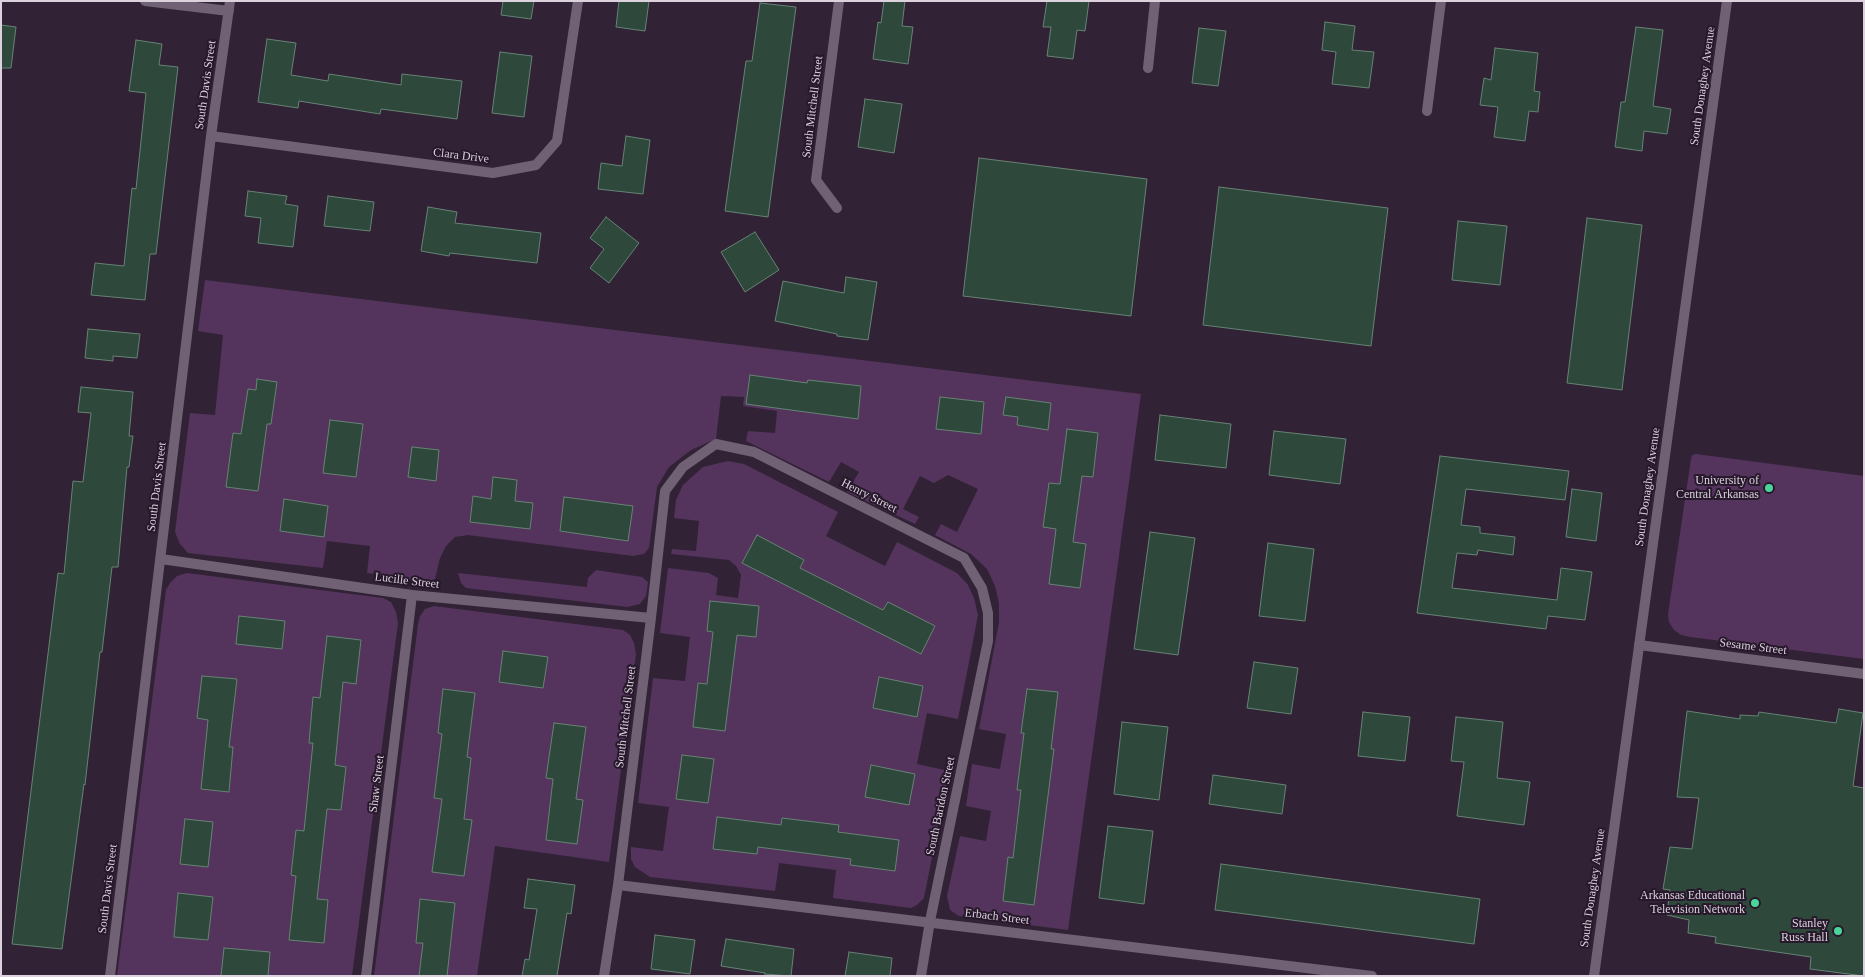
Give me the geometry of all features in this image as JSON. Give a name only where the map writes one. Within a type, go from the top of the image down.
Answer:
[{"type":"street","points":[[146,1],[229,6]]},
{"type":"street","name":"Clara Drive","points":[[211,136],[493,172],[536,165],[557,141],[578,1]]},
{"type":"street","name":"South Mitchell Street","points":[[837,208],[816,180],[839,1]]},
{"type":"street","points":[[1148,68],[1156,1]]},
{"type":"street","points":[[1427,111],[1441,1]]},
{"type":"street","name":"South Donaghey Avenue","points":[[1594,976],[1727,1]]},
{"type":"street","name":"South Davis Street","points":[[110,976],[211,136],[229,6]]},
{"type":"street","name":"Henry Street","points":[[683,467],[716,444],[754,452],[964,558],[982,588],[988,613],[988,641]]},
{"type":"street","name":"South Mitchell Street","points":[[604,976],[618,885],[651,618],[664,492],[683,467]]},
{"type":"street","name":"Lucille Street","points":[[161,559],[412,595],[651,618]]},
{"type":"street","name":"Shaw Street","points":[[366,976],[412,595]]},
{"type":"street","name":"South Baridon Street","points":[[921,976],[930,921],[988,641]]},
{"type":"street","name":"Sesame Street","points":[[1639,645],[1864,674]]},
{"type":"street","name":"Erbach Street","points":[[618,885],[930,921],[1372,976]]},
{"type":"shaded area","points":[[205,280],[1141,394],[1068,930],[959,916],[950,910],[947,896],[960,836],[986,841],[991,811],[966,806],[972,764],[1000,769],[1006,734],[979,729],[999,622],[999,603],[995,586],[987,569],[971,554],[935,535],[941,524],[957,532],[978,489],[948,475],[934,483],[920,476],[903,509],[919,517],[915,524],[847,492],[859,472],[841,462],[829,482],[746,441],[748,431],[775,433],[777,411],[743,406],[744,397],[721,396],[716,439],[691,450],[669,467],[657,487],[649,548],[644,554],[633,556],[468,535],[455,537],[446,546],[440,558],[435,579],[426,582],[367,573],[370,546],[327,541],[323,568],[188,553],[180,544],[175,532],[190,413],[215,415],[223,335],[198,331]]},
{"type":"shaded area","points":[[1692,455],[1864,476],[1864,659],[1690,637],[1681,635],[1674,630],[1669,622],[1668,614],[1691,459]]},
{"type":"shaded area","points":[[728,461],[744,464],[838,512],[826,536],[885,566],[897,542],[957,573],[968,585],[974,598],[978,615],[958,719],[927,713],[917,764],[949,771],[924,898],[911,908],[833,898],[836,870],[779,863],[775,891],[650,877],[635,867],[631,859],[631,847],[663,851],[669,807],[638,803],[653,678],[685,681],[690,637],[660,633],[668,568],[709,573],[718,578],[716,595],[738,598],[741,575],[736,566],[729,560],[671,554],[672,549],[696,551],[699,521],[674,518],[676,500],[683,485],[703,467]]},
{"type":"shaded area","points":[[596,570],[642,577],[648,582],[646,596],[640,604],[627,607],[466,588],[461,583],[458,573],[587,587],[588,578]]},
{"type":"shaded area","points":[[187,573],[383,598],[391,602],[396,612],[398,623],[352,976],[117,976],[166,590],[177,576]]},
{"type":"shaded area","points":[[434,606],[623,630],[630,635],[636,654],[609,862],[495,846],[477,976],[374,976],[418,624],[420,616],[425,609]]},
{"type":"building","points":[[503,1],[534,1],[531,19],[501,15]]},
{"type":"building","points":[[619,1],[649,1],[645,31],[616,27]]},
{"type":"building","points":[[884,1],[905,1],[902,26],[913,27],[908,64],[873,59],[878,22],[881,23]]},
{"type":"building","points":[[1047,1],[1089,1],[1085,31],[1077,30],[1073,59],[1047,56],[1051,27],[1043,27]]},
{"type":"building","points":[[760,3],[796,7],[768,217],[725,211],[746,61],[752,61]]},
{"type":"building","points":[[1325,22],[1355,26],[1352,50],[1374,52],[1369,88],[1332,84],[1336,52],[1322,50]]},
{"type":"building","points":[[1,25],[16,27],[11,68],[1,68]]},
{"type":"building","points":[[1636,27],[1663,30],[1653,106],[1671,109],[1667,134],[1644,131],[1642,151],[1615,147],[1621,102],[1625,102]]},
{"type":"building","points":[[1199,28],[1226,31],[1218,86],[1192,83]]},
{"type":"building","points":[[267,39],[296,43],[291,75],[328,81],[329,74],[401,85],[402,74],[462,81],[457,119],[381,109],[380,114],[299,101],[298,108],[258,102]]},
{"type":"building","points":[[136,40],[162,44],[159,65],[178,67],[156,254],[150,254],[145,300],[91,295],[95,263],[124,266],[132,188],[136,189],[146,93],[129,91]]},
{"type":"building","points":[[1495,48],[1538,53],[1534,91],[1540,92],[1538,112],[1529,111],[1525,141],[1494,137],[1498,107],[1480,105],[1484,78],[1491,80]]},
{"type":"building","points":[[500,52],[532,56],[524,117],[492,113]]},
{"type":"building","points":[[865,99],[902,104],[894,153],[858,147]]},
{"type":"building","points":[[626,136],[650,140],[643,194],[598,189],[601,163],[622,166]]},
{"type":"building","points":[[979,158],[1147,179],[1131,316],[963,296]]},
{"type":"building","points":[[1219,187],[1388,208],[1371,346],[1203,325]]},
{"type":"building","points":[[248,191],[287,196],[285,204],[298,206],[293,247],[258,243],[261,218],[245,216]]},
{"type":"building","points":[[328,196],[374,202],[370,231],[324,226]]},
{"type":"building","points":[[428,207],[457,212],[455,223],[541,233],[537,263],[450,253],[449,256],[421,251]]},
{"type":"building","points":[[606,217],[639,243],[609,283],[590,268],[604,249],[590,238]]},
{"type":"building","points":[[1587,218],[1642,225],[1622,390],[1567,383]]},
{"type":"building","points":[[1458,221],[1507,226],[1500,285],[1452,280]]},
{"type":"building","points":[[755,232],[779,270],[745,292],[721,252]]},
{"type":"building","points":[[846,277],[877,282],[868,340],[837,336],[837,334],[775,321],[783,281],[844,293]]},
{"type":"building","points":[[88,329],[140,334],[137,358],[113,356],[113,361],[85,358]]},
{"type":"building","points":[[750,375],[807,383],[808,380],[861,386],[858,419],[746,404]]},
{"type":"building","points":[[257,379],[277,382],[271,424],[267,424],[258,491],[226,487],[233,433],[241,434],[248,389],[256,390]]},
{"type":"building","points":[[81,387],[133,392],[129,436],[133,436],[129,467],[127,467],[118,567],[112,567],[85,785],[62,949],[12,944],[58,573],[64,574],[73,481],[83,482],[91,413],[78,412]]},
{"type":"building","points":[[940,397],[984,402],[981,434],[936,429]]},
{"type":"building","points":[[1006,397],[1051,403],[1048,430],[1017,425],[1018,417],[1003,415]]},
{"type":"building","points":[[1160,415],[1231,424],[1226,468],[1155,460]]},
{"type":"building","points":[[330,420],[363,424],[356,477],[323,473]]},
{"type":"building","points":[[1067,429],[1098,433],[1093,477],[1082,476],[1073,542],[1086,544],[1080,588],[1049,584],[1056,529],[1043,527],[1049,483],[1060,484]]},
{"type":"building","points":[[1274,431],[1346,439],[1340,484],[1269,475]]},
{"type":"building","points":[[412,447],[439,450],[436,481],[408,477]]},
{"type":"building","points":[[1440,456],[1569,471],[1565,500],[1466,489],[1461,525],[1480,527],[1480,533],[1515,537],[1513,555],[1478,550],[1477,555],[1457,553],[1452,588],[1557,600],[1561,568],[1592,572],[1585,620],[1548,616],[1546,629],[1417,613]]},
{"type":"building","points":[[493,477],[517,480],[515,501],[533,503],[530,529],[470,522],[473,496],[491,499]]},
{"type":"building","points":[[1572,489],[1602,493],[1596,541],[1566,537]]},
{"type":"building","points":[[564,497],[633,506],[628,541],[560,531]]},
{"type":"building","points":[[284,499],[328,506],[324,537],[280,531]]},
{"type":"building","points":[[1150,532],[1195,538],[1178,655],[1134,649]]},
{"type":"building","points":[[757,535],[804,560],[800,568],[883,610],[888,602],[935,626],[921,654],[742,563]]},
{"type":"building","points":[[1268,543],[1314,549],[1305,621],[1259,616]]},
{"type":"building","points":[[710,601],[759,606],[756,637],[737,635],[725,731],[693,727],[698,683],[707,684],[713,632],[707,631]]},
{"type":"building","points":[[239,616],[285,621],[282,649],[236,644]]},
{"type":"building","points":[[327,636],[361,640],[356,684],[343,682],[335,765],[346,767],[341,810],[327,809],[317,899],[328,900],[324,943],[289,940],[296,876],[291,875],[296,830],[304,831],[313,743],[309,743],[313,697],[320,698]]},
{"type":"building","points":[[503,651],[548,657],[543,688],[499,682]]},
{"type":"building","points":[[1254,662],[1298,668],[1291,714],[1247,708]]},
{"type":"building","points":[[202,676],[237,679],[229,747],[233,747],[229,792],[201,789],[208,720],[197,718]]},
{"type":"building","points":[[879,677],[923,686],[917,717],[873,708]]},
{"type":"building","points":[[443,689],[475,693],[467,757],[471,758],[464,819],[472,820],[464,876],[432,872],[442,799],[434,798],[442,734],[438,733]]},
{"type":"building","points":[[1027,689],[1058,692],[1051,749],[1054,749],[1034,905],[1003,901],[1008,857],[1013,858],[1021,790],[1017,790],[1024,733],[1021,733]]},
{"type":"building","points":[[1839,709],[1863,713],[1853,786],[1864,788],[1864,976],[1810,969],[1811,957],[1715,943],[1716,937],[1688,933],[1689,920],[1667,915],[1670,890],[1663,889],[1670,847],[1692,849],[1699,798],[1677,797],[1687,711],[1740,719],[1740,715],[1758,716],[1759,712],[1836,723]]},
{"type":"building","points":[[1363,712],[1410,717],[1405,761],[1358,756]]},
{"type":"building","points":[[1456,717],[1503,722],[1497,778],[1530,782],[1524,825],[1457,816],[1464,762],[1451,761]]},
{"type":"building","points":[[1122,722],[1168,727],[1159,800],[1114,794]]},
{"type":"building","points":[[554,723],[586,727],[576,799],[583,800],[577,844],[546,840],[553,779],[546,778]]},
{"type":"building","points":[[682,755],[714,759],[708,803],[676,799]]},
{"type":"building","points":[[871,765],[915,774],[909,805],[865,797]]},
{"type":"building","points":[[1213,775],[1286,785],[1282,814],[1209,804]]},
{"type":"building","points":[[717,817],[781,825],[782,818],[839,825],[838,832],[899,840],[895,871],[850,865],[851,859],[758,847],[757,854],[713,849]]},
{"type":"building","points":[[185,819],[213,822],[208,867],[180,864]]},
{"type":"building","points":[[1108,826],[1153,831],[1144,904],[1099,898]]},
{"type":"building","points":[[1221,864],[1480,899],[1474,944],[1215,910]]},
{"type":"building","points":[[528,879],[575,885],[571,914],[567,913],[557,976],[522,976],[525,959],[529,960],[537,909],[524,908]]},
{"type":"building","points":[[178,893],[213,897],[208,940],[174,937]]},
{"type":"building","points":[[420,899],[455,903],[447,976],[419,976],[423,943],[416,943]]},
{"type":"building","points":[[655,935],[695,940],[690,974],[651,969]]},
{"type":"building","points":[[726,939],[794,949],[791,976],[764,974],[721,966]]},
{"type":"building","points":[[224,948],[270,952],[268,976],[221,976]]},
{"type":"building","points":[[849,952],[892,958],[890,976],[845,976]]},
{"type":"place","name":"University of Central Arkansas","points":[[1769,488]]},
{"type":"place","name":"Arkansas Educational Television Network","points":[[1755,903]]},
{"type":"place","name":"Stanley Russ Hall","points":[[1838,931]]}]
